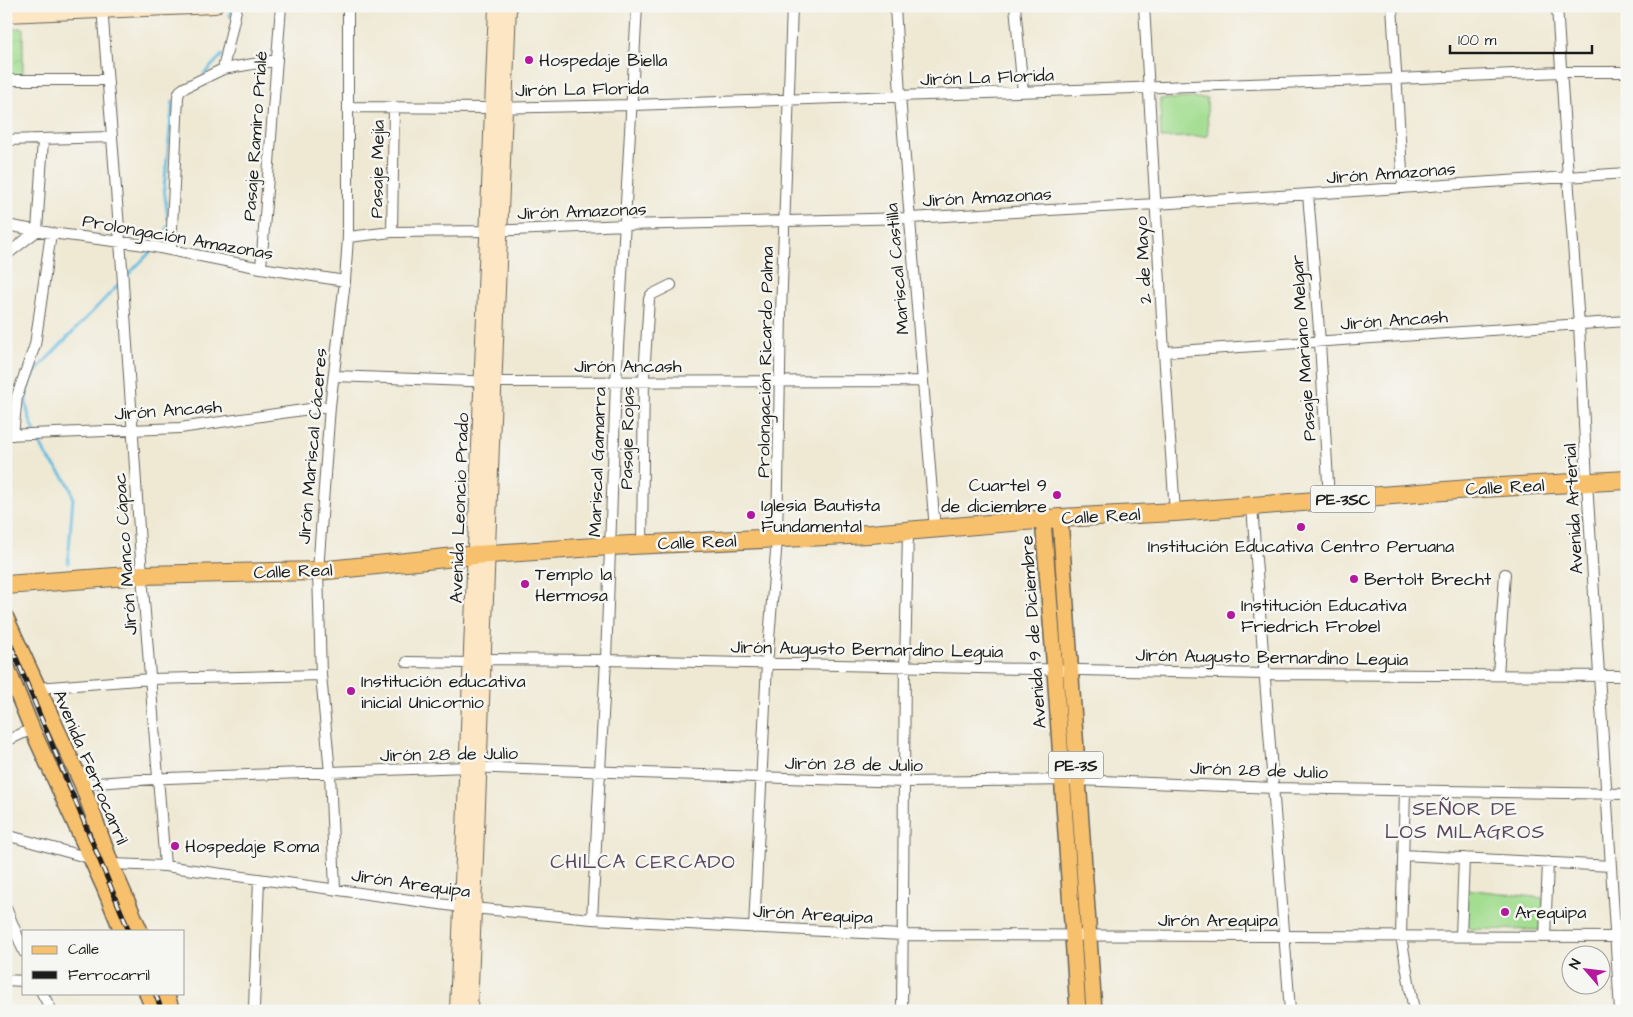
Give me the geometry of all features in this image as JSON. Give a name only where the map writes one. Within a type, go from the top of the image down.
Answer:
[{"type":"highway","name":"Calle Real","points":[[6,585],[142,575],[318,571],[482,555],[610,546],[908,532],[1052,519],[1175,512],[1483,488],[1627,480]]},
{"type":"main road","name":"Avenida 9 de Diciembre","points":[[1052,519],[1070,781],[1072,936],[1078,1011]]},
{"type":"main road","name":"Avenida Ferrocarril","points":[[6,618],[82,784],[111,864],[140,930]]},
{"type":"main road","name":"Avenida Ferrocarril","points":[[6,665],[32,729],[105,889],[122,930]]},
{"type":"main road","name":"Avenida 9 de Diciembre","points":[[1070,781],[1088,936],[1094,1011]]},
{"type":"main road","points":[[147,994],[154,1011]]},
{"type":"main road","points":[[166,994],[172,1011]]},
{"type":"street","points":[[6,15],[102,9],[215,6]]},
{"type":"street","points":[[223,69],[237,6]]},
{"type":"street","name":"Pasaje Ramiro Prialé","points":[[261,268],[281,6]]},
{"type":"street","name":"Jirón Mariscal Cáceres","points":[[334,889],[330,773],[321,675],[318,571],[330,406],[345,280],[348,237],[348,6]]},
{"type":"street","name":"Avenida Leoncio Prado","points":[[458,1011],[465,981],[495,231],[499,107],[496,6]]},
{"type":"street","name":"Avenida Leoncio Prado","points":[[499,107],[509,6]]},
{"type":"street","name":"Mariscal Gamarra","points":[[592,919],[606,660],[616,383],[637,6]]},
{"type":"street","name":"Prolongación Ricardo Palma","points":[[754,928],[767,664],[777,539],[781,313],[792,6]]},
{"type":"street","name":"Mariscal Castilla","points":[[895,6],[900,96],[935,530]]},
{"type":"street","points":[[1015,6],[1023,92]]},
{"type":"street","name":"2 de Mayo","points":[[1144,6],[1175,512]]},
{"type":"street","points":[[1392,6],[1403,188]]},
{"type":"street","name":"Avenida Arterial","points":[[1557,6],[1579,324],[1620,1011]]},
{"type":"street","name":"Jirón Manco Cápac","points":[[102,9],[122,268],[142,575],[165,866]]},
{"type":"street","points":[[170,250],[178,96],[180,91],[223,69],[277,60]]},
{"type":"street","name":"Jirón La Florida","points":[[348,107],[499,107],[789,100],[1561,72],[1627,72]]},
{"type":"street","points":[[6,80],[106,80]]},
{"type":"street","name":"Pasaje Mejía","points":[[392,232],[394,108]]},
{"type":"street","points":[[6,140],[111,137]]},
{"type":"street","points":[[6,255],[37,231],[43,140]]},
{"type":"street","name":"Jirón Amazonas","points":[[348,237],[392,232],[495,231],[625,225],[910,218],[1627,173]]},
{"type":"street","name":"Pasaje Mariano Melgar","points":[[1308,194],[1320,342],[1328,500]]},
{"type":"street","name":"Prolongación Amazonas","points":[[6,225],[51,233],[119,240],[261,268],[345,280]]},
{"type":"street","points":[[10,435],[17,396],[35,345],[51,233]]},
{"type":"street","name":"Pasaje Rojas","points":[[642,544],[644,383],[649,299],[652,295],[671,285]]},
{"type":"street","name":"Jirón Ancash","points":[[1164,352],[1627,321]]},
{"type":"street","name":"Jirón Ancash","points":[[334,376],[489,382],[922,381]]},
{"type":"street","name":"Jirón Ancash","points":[[10,435],[180,428],[330,406]]},
{"type":"street","points":[[1252,506],[1290,1011]]},
{"type":"street","points":[[902,1011],[908,532]]},
{"type":"street","points":[[1498,676],[1506,574]]},
{"type":"street","name":"Jirón Augusto Bernardino Leguia","points":[[407,662],[606,660],[1265,674],[1627,676]]},
{"type":"street","points":[[38,688],[150,679],[321,675]]},
{"type":"street","points":[[6,741],[32,729]]},
{"type":"street","name":"Jirón 28 de Julio","points":[[82,784],[158,778],[473,768],[905,782],[1070,781],[1274,788],[1627,794]]},
{"type":"street","points":[[1405,790],[1401,936],[1414,1011]]},
{"type":"street","name":"Jirón Arequipa","points":[[6,835],[111,864],[165,866],[468,907],[592,919],[902,935],[1627,937]]},
{"type":"street","points":[[1403,855],[1611,866]]},
{"type":"street","points":[[1461,936],[1464,858]]},
{"type":"street","points":[[1545,937],[1548,862]]},
{"type":"street","points":[[254,1007],[259,879]]},
{"type":"street","points":[[6,908],[22,947]]},
{"type":"street","points":[[6,980],[22,981]]},
{"type":"street","name":"Avenida Leoncio Prado","points":[[465,981],[470,1011]]},
{"type":"street","points":[[43,994],[52,1011]]},
{"type":"green space","points":[[23,28],[23,76],[6,75],[6,29]]},
{"type":"green space","points":[[1207,98],[1208,136],[1161,138],[1160,99]]},
{"type":"green space","name":"Arequipa","points":[[1466,889],[1543,898],[1542,928],[1540,930],[1469,929],[1466,926]]},
{"type":"waterway","points":[[230,16],[231,6]]},
{"type":"waterway","points":[[204,74],[222,55]]},
{"type":"waterway","points":[[168,219],[164,188],[173,101]]},
{"type":"waterway","points":[[125,278],[163,239],[168,226]]},
{"type":"waterway","points":[[68,563],[73,497],[66,481],[48,458],[28,415],[27,390],[41,365],[121,282]]},
{"type":"railway","points":[[6,633],[129,930]]},
{"type":"railway","points":[[155,994],[162,1011]]},
{"type":"place","name":"Hospedaje Biella","points":[[529,60]]},
{"type":"place","name":"Cuartel 9 de diciembre","points":[[1057,495]]},
{"type":"place","name":"Iglesia Bautista Fundamental","points":[[751,515]]},
{"type":"place","name":"Institución Educativa Centro Peruana","points":[[1301,527]]},
{"type":"place","name":"Bertolt Brecht","points":[[1354,579]]},
{"type":"place","name":"Templo la Hermosa","points":[[525,584]]},
{"type":"place","name":"Institución Educativa Friedrich Frobel","points":[[1231,615]]},
{"type":"place","name":"Institución educativa inicial Unicornio","points":[[351,691]]},
{"type":"place","name":"Hospedaje Roma","points":[[175,846]]},
{"type":"place","name":"Arequipa","points":[[1505,912]]},
{"type":"district","name":"SEÑOR DE LOS MILAGROS","points":[[1465,820]]},
{"type":"district","name":"CHILCA CERCADO","points":[[643,861]]}]
